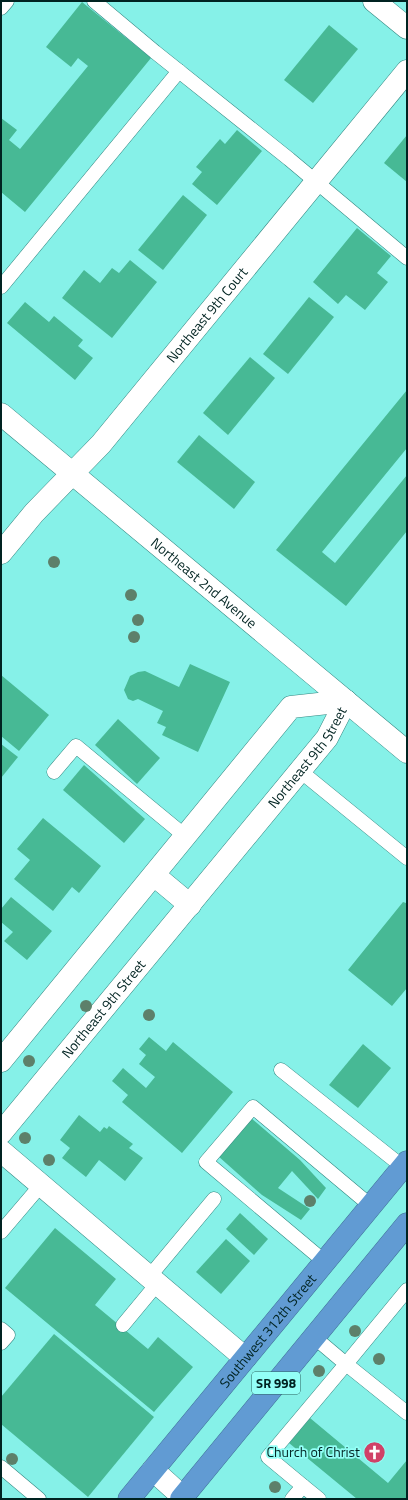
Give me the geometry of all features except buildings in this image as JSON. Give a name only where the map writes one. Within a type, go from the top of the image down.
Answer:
[{"type":"highway","name":"Southwest 312th Street","points":[[129,1499],[405,1164]]},
{"type":"highway","name":"SR 998","points":[[183,1498],[407,1224]]},
{"type":"street","points":[[374,1],[407,28]]},
{"type":"street","name":"Northeast 9th Court","points":[[1,553],[34,513],[108,436],[407,71]]},
{"type":"street","name":"Northeast 2nd Avenue","points":[[1,414],[407,752]]},
{"type":"street","name":"Northeast 9th Street","points":[[1,1133],[190,905],[299,770],[327,738],[346,701]]},
{"type":"street","name":"Northeast 9th Street","points":[[1,1061],[291,707],[346,701]]},
{"type":"street","points":[[154,875],[190,905]]},
{"type":"street","points":[[1,1151],[245,1358]]},
{"type":"street","points":[[153,1470],[183,1498]]},
{"type":"lane","points":[[1,8],[7,1]]},
{"type":"lane","points":[[94,1],[407,258]]},
{"type":"lane","points":[[1,288],[178,71]]},
{"type":"lane","points":[[54,772],[76,746],[185,836]]},
{"type":"lane","points":[[299,770],[406,854]]},
{"type":"lane","points":[[281,1070],[405,1164]]},
{"type":"lane","points":[[325,1262],[206,1162],[253,1107],[371,1206]]},
{"type":"lane","points":[[1,1232],[41,1185]]},
{"type":"lane","points":[[123,1325],[153,1280],[214,1199]]},
{"type":"lane","points":[[319,1499],[268,1457],[407,1290]]},
{"type":"lane","points":[[1,1329],[8,1335],[1,1343]]},
{"type":"lane","points":[[314,1337],[407,1413]]},
{"type":"lane","points":[[1,1467],[39,1499]]},
{"type":"lane","points":[[292,1499],[303,1486]]},
{"type":"place","name":"Church of Christ","points":[[375,1452]]}]
